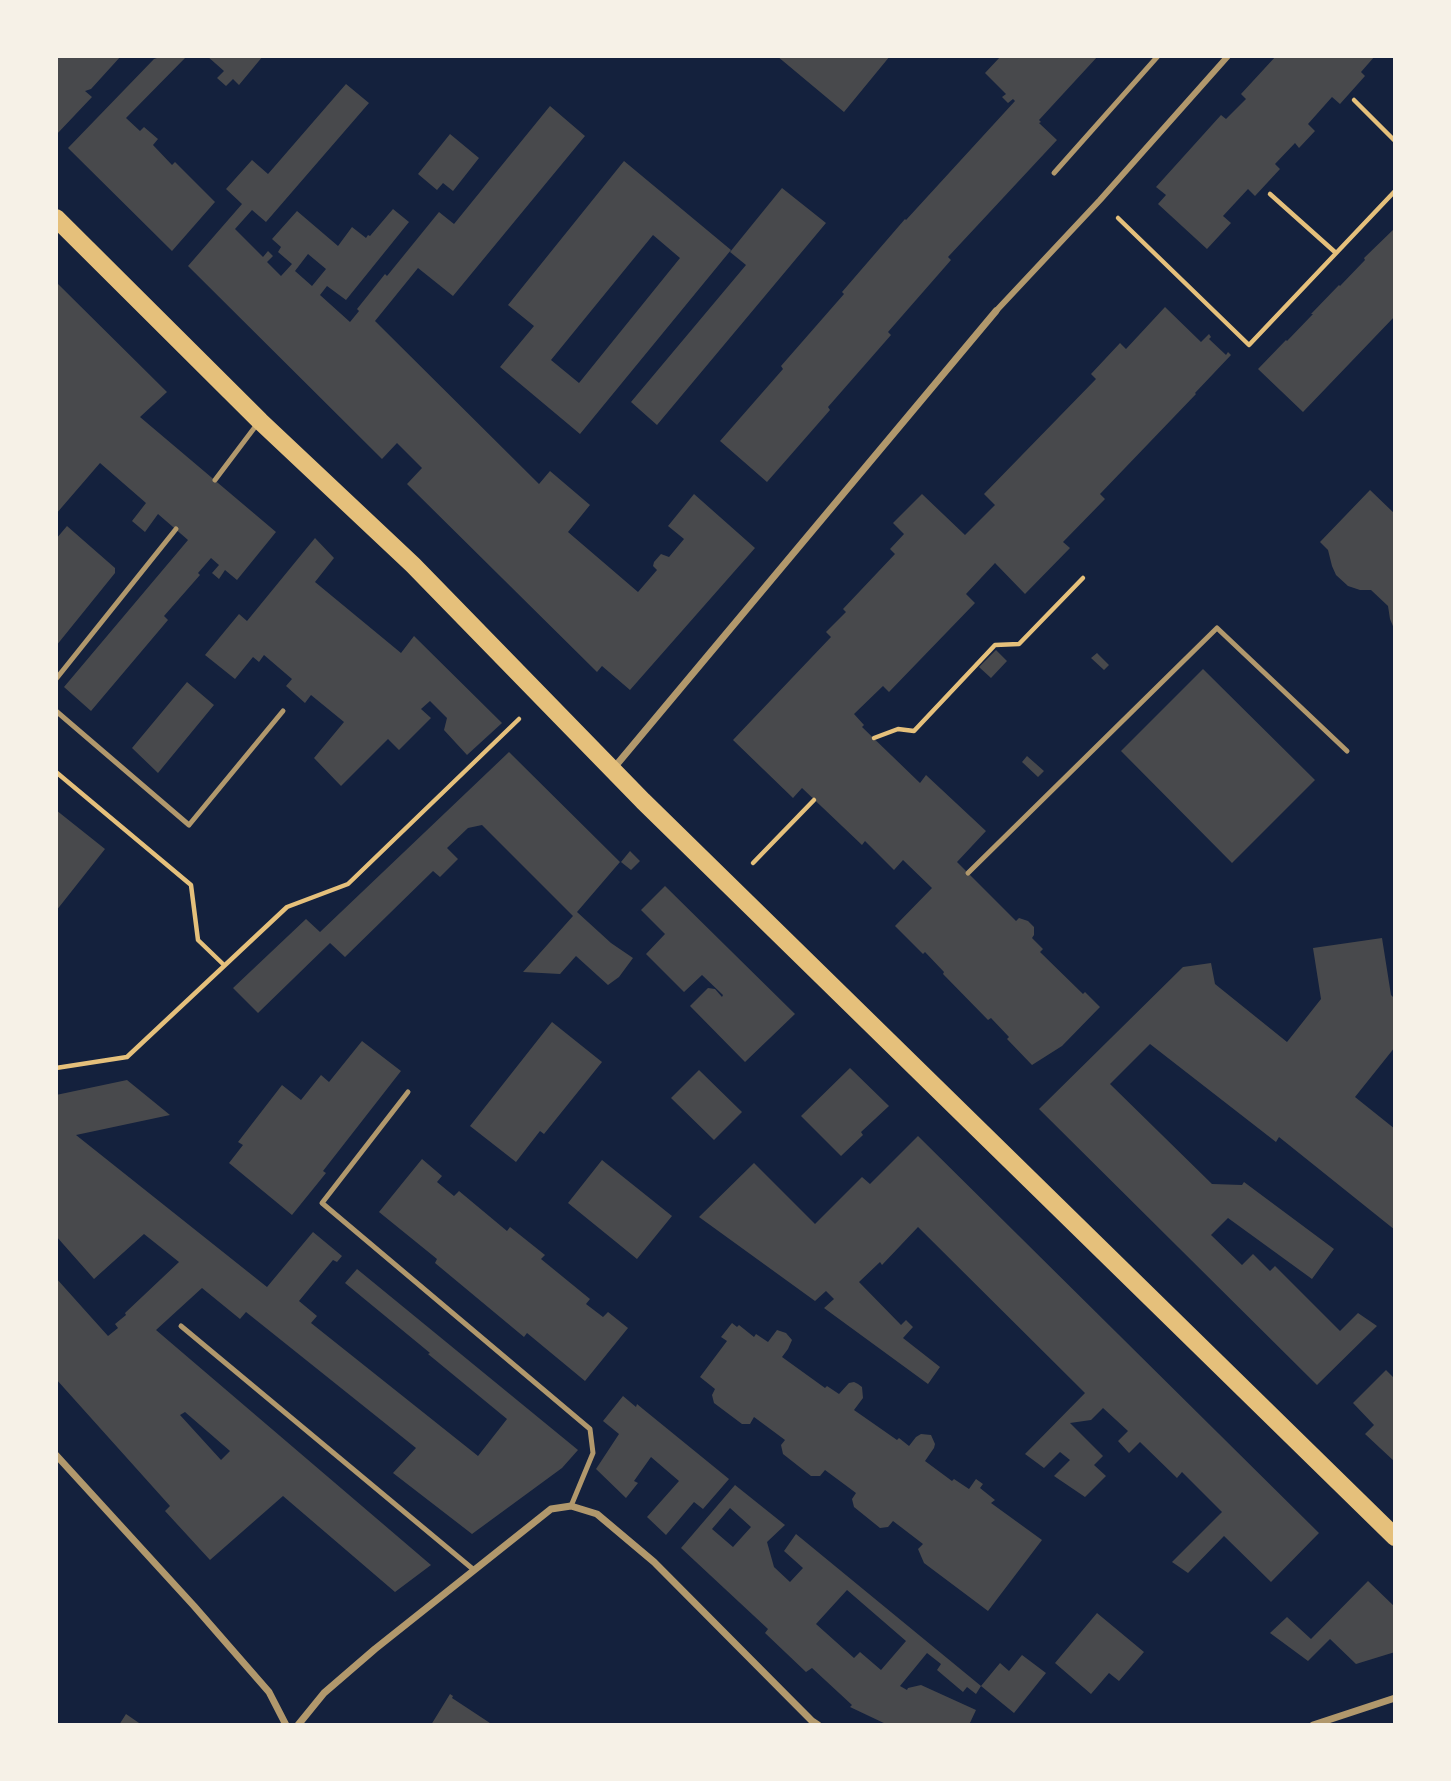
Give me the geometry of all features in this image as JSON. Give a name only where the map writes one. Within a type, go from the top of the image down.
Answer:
[{"type":"main road","points":[[56,218],[260,421],[413,565],[612,770],[1395,1537]]},
{"type":"street","points":[[612,770],[996,311],[1100,200],[1228,56]]},
{"type":"street","points":[[56,1455],[269,1692],[286,1725]]},
{"type":"street","points":[[298,1725],[324,1693],[375,1649],[551,1509],[571,1506],[597,1514],[654,1562],[818,1725]]},
{"type":"street","points":[[1313,1725],[1395,1698]]},
{"type":"lane","points":[[1054,173],[1158,56]]},
{"type":"lane","points":[[215,480],[260,421]]},
{"type":"lane","points":[[56,679],[176,529]]},
{"type":"lane","points":[[968,873],[1217,628],[1347,751]]},
{"type":"lane","points":[[56,712],[189,825],[283,711]]},
{"type":"lane","points":[[408,1092],[322,1203],[590,1429],[593,1453],[571,1506]]},
{"type":"lane","points":[[181,1326],[474,1570]]},
{"type":"path","points":[[1354,100],[1395,141]]},
{"type":"path","points":[[1100,200],[1249,345],[1395,191]]},
{"type":"path","points":[[1270,194],[1336,253]]},
{"type":"path","points":[[874,738],[898,729],[914,731],[995,645],[1019,644],[1083,578]]},
{"type":"path","points":[[56,1068],[127,1057],[287,906],[348,884],[542,698]]},
{"type":"path","points":[[56,772],[191,885],[198,940],[223,965]]},
{"type":"path","points":[[730,886],[814,800]]},
{"type":"building","points":[[56,56],[121,56],[91,89],[85,91],[92,97],[56,135],[58,89]]},
{"type":"building","points":[[163,56],[187,56],[126,118],[140,131],[144,127],[158,139],[153,145],[172,165],[175,162],[215,202],[172,251],[68,148],[154,59]]},
{"type":"building","points":[[207,56],[263,56],[239,85],[233,79],[226,86],[217,78],[224,71]]},
{"type":"building","points":[[777,56],[890,56],[844,112]]},
{"type":"building","points":[[1001,56],[1098,56],[1039,120],[1057,140],[948,257],[951,260],[888,332],[891,335],[767,482],[720,441],[783,369],[781,366],[905,219],[1015,101],[1013,99],[1008,103],[1002,97],[1006,94],[985,73]]},
{"type":"building","points":[[1276,56],[1375,56],[1361,72],[1365,76],[1340,104],[1332,97],[1308,124],[1315,131],[1299,148],[1295,143],[1275,164],[1280,169],[1255,196],[1248,189],[1223,216],[1231,223],[1207,249],[1158,204],[1166,195],[1156,187],[1221,115],[1226,119],[1246,99],[1241,94]]},
{"type":"building","points":[[346,84],[369,103],[266,222],[252,210],[235,229],[263,257],[268,251],[273,256],[267,262],[281,276],[292,264],[278,252],[281,247],[272,239],[297,211],[338,246],[352,227],[366,238],[370,236],[393,209],[409,222],[346,300],[327,286],[320,295],[350,322],[385,274],[387,276],[439,212],[454,224],[550,106],[585,136],[453,296],[418,268],[375,321],[539,484],[550,471],[590,505],[568,532],[638,592],[657,570],[653,566],[654,562],[661,554],[669,557],[684,539],[668,526],[694,494],[755,548],[630,690],[602,666],[597,672],[407,484],[422,468],[397,443],[382,459],[188,266],[242,204],[226,189],[252,160],[268,174]],"holes":[[[308,254],[326,269],[312,286],[295,271]]]},
{"type":"building","points":[[450,134],[479,158],[453,191],[443,183],[437,190],[418,174]]},
{"type":"building","points":[[624,161],[731,250],[580,434],[500,367],[534,326],[508,305]],"holes":[[[653,235],[680,258],[579,383],[551,360]]]},
{"type":"building","points":[[782,188],[826,223],[657,425],[631,402],[746,265],[730,252]]},
{"type":"building","points":[[1395,228],[1395,316],[1303,412],[1258,369]]},
{"type":"building","points":[[56,282],[167,392],[140,417],[276,532],[237,580],[225,570],[219,579],[212,573],[219,565],[211,558],[198,573],[200,575],[164,616],[168,620],[91,711],[64,687],[188,540],[158,514],[145,532],[132,521],[146,503],[100,463],[56,514]]},
{"type":"building","points":[[1165,307],[1201,342],[1209,334],[1209,339],[1226,355],[1228,352],[1231,355],[1100,494],[1105,499],[1063,542],[1070,548],[1025,594],[995,563],[966,594],[975,603],[889,692],[883,686],[854,714],[864,725],[862,727],[920,783],[926,775],[986,831],[957,862],[1016,921],[1019,918],[1028,921],[1034,927],[1032,938],[1043,949],[1040,952],[1100,1007],[1062,1046],[1032,1065],[991,1018],[988,1020],[925,952],[923,954],[895,926],[932,888],[903,860],[894,870],[865,841],[862,845],[802,788],[793,798],[733,740],[831,637],[826,632],[846,612],[843,609],[895,554],[890,549],[904,534],[893,523],[922,494],[965,535],[995,505],[984,494],[1096,379],[1091,374],[1120,343],[1126,349]]},
{"type":"building","points":[[1370,490],[1395,514],[1395,631],[1388,606],[1371,590],[1348,586],[1336,575],[1328,550],[1320,542]]},
{"type":"building","points":[[67,526],[115,568],[115,573],[56,646],[56,539]]},
{"type":"building","points":[[315,538],[334,558],[315,582],[401,653],[414,636],[502,723],[467,755],[444,730],[447,718],[430,701],[421,709],[431,718],[399,750],[388,739],[341,786],[314,758],[344,722],[311,695],[305,703],[286,686],[292,679],[264,655],[259,662],[253,657],[235,679],[205,655],[239,614],[247,621]]},
{"type":"building","points":[[996,650],[1007,661],[991,678],[979,667]]},
{"type":"building","points":[[1097,653],[1109,665],[1104,670],[1091,658]]},
{"type":"building","points":[[1203,669],[1315,780],[1232,863],[1121,751]]},
{"type":"building","points":[[187,682],[214,705],[158,773],[132,748]]},
{"type":"building","points":[[509,752],[620,862],[577,912],[611,943],[633,958],[619,977],[608,985],[576,956],[560,974],[523,972],[573,916],[482,825],[468,828],[447,848],[458,859],[440,877],[433,871],[345,957],[330,943],[258,1013],[233,988],[306,919],[320,932]]},
{"type":"building","points":[[1027,756],[1044,771],[1038,777],[1022,762]]},
{"type":"building","points":[[56,810],[105,849],[56,911]]},
{"type":"building","points":[[630,851],[640,861],[631,870],[621,862]]},
{"type":"building","points":[[665,886],[795,1014],[745,1062],[690,1006],[708,988],[715,989],[722,997],[723,995],[702,975],[684,992],[646,954],[665,934],[641,910]]},
{"type":"building","points":[[1382,938],[1391,995],[1395,999],[1395,1047],[1355,1097],[1395,1129],[1395,1230],[1279,1137],[1276,1142],[1150,1044],[1110,1084],[1212,1184],[1242,1185],[1244,1182],[1334,1249],[1312,1279],[1228,1218],[1211,1235],[1242,1265],[1253,1254],[1270,1271],[1275,1266],[1340,1331],[1358,1313],[1377,1326],[1317,1385],[1039,1109],[1183,967],[1211,963],[1215,984],[1287,1042],[1321,999],[1313,948]]},
{"type":"building","points":[[552,1022],[602,1062],[544,1134],[540,1131],[516,1162],[470,1126]]},
{"type":"building","points":[[362,1041],[401,1071],[292,1215],[229,1163],[243,1145],[238,1142],[282,1085],[301,1100],[321,1075],[329,1082]]},
{"type":"building","points":[[850,1068],[889,1106],[861,1132],[863,1135],[841,1156],[801,1116]]},
{"type":"building","points":[[699,1070],[742,1112],[714,1140],[671,1098]]},
{"type":"building","points":[[127,1080],[170,1115],[76,1135],[267,1287],[313,1232],[342,1256],[337,1262],[333,1260],[299,1301],[317,1316],[311,1323],[478,1456],[507,1419],[345,1283],[357,1269],[578,1450],[562,1468],[472,1534],[393,1473],[416,1448],[246,1312],[240,1319],[202,1288],[156,1330],[431,1565],[395,1592],[283,1496],[210,1560],[165,1511],[170,1506],[56,1379],[56,1278],[108,1336],[118,1328],[115,1324],[125,1313],[179,1262],[144,1234],[94,1279],[56,1236],[56,1095]],"holes":[[[185,1412],[230,1451],[221,1460],[180,1415]]]},
{"type":"building","points":[[918,1136],[1319,1533],[1271,1582],[1224,1536],[1188,1573],[1172,1562],[1222,1512],[1182,1472],[1177,1478],[1140,1442],[1129,1453],[1118,1441],[1128,1431],[1103,1408],[1091,1420],[1070,1423],[1103,1456],[1094,1465],[1106,1476],[1085,1497],[1054,1476],[1070,1460],[1060,1452],[1044,1468],[1025,1454],[1085,1393],[918,1227],[882,1265],[880,1262],[859,1282],[901,1325],[906,1320],[913,1327],[903,1338],[940,1367],[928,1384],[824,1308],[834,1299],[826,1291],[815,1301],[699,1217],[754,1163],[815,1224],[862,1177],[870,1184]]},
{"type":"building","points":[[422,1159],[442,1176],[437,1182],[454,1196],[459,1191],[507,1231],[510,1227],[545,1255],[541,1259],[590,1299],[586,1304],[603,1317],[608,1312],[628,1328],[585,1381],[527,1333],[524,1337],[435,1263],[437,1259],[379,1212]]},
{"type":"building","points":[[602,1160],[672,1216],[637,1259],[568,1203]]},
{"type":"building","points":[[732,1323],[754,1337],[756,1334],[768,1342],[777,1330],[786,1333],[792,1340],[782,1357],[825,1388],[827,1386],[839,1394],[849,1383],[858,1384],[862,1387],[863,1398],[854,1410],[897,1440],[899,1438],[909,1446],[921,1434],[931,1435],[935,1444],[925,1461],[952,1481],[954,1479],[969,1489],[976,1479],[983,1484],[980,1488],[995,1500],[991,1503],[1042,1540],[988,1611],[924,1563],[918,1549],[923,1544],[893,1521],[888,1527],[880,1528],[854,1507],[852,1499],[856,1493],[825,1470],[820,1476],[811,1476],[783,1454],[781,1445],[785,1440],[754,1417],[750,1424],[742,1424],[714,1403],[712,1395],[715,1389],[700,1377],[727,1341],[721,1337]]},
{"type":"building","points":[[1386,1370],[1395,1379],[1395,1462],[1365,1434],[1374,1425],[1353,1403]]},
{"type":"building","points":[[623,1396],[636,1407],[637,1404],[729,1479],[703,1509],[694,1502],[666,1535],[647,1517],[679,1481],[651,1457],[634,1481],[638,1483],[626,1498],[596,1469],[619,1434],[603,1421]]},
{"type":"building","points":[[735,1485],[785,1525],[767,1542],[774,1567],[790,1582],[803,1568],[784,1551],[796,1534],[981,1686],[976,1694],[967,1687],[963,1692],[937,1670],[941,1664],[927,1653],[900,1686],[907,1690],[921,1685],[976,1710],[969,1725],[888,1725],[850,1707],[852,1705],[812,1668],[806,1672],[765,1633],[768,1629],[681,1548]],"holes":[[[730,1508],[751,1527],[733,1547],[712,1529]],[[847,1590],[906,1641],[881,1670],[860,1652],[854,1658],[816,1624]]]},
{"type":"building","points":[[1368,1581],[1395,1607],[1395,1652],[1356,1664],[1330,1639],[1308,1661],[1270,1633],[1287,1617],[1311,1639]]},
{"type":"building","points":[[1097,1613],[1144,1652],[1119,1681],[1109,1673],[1091,1694],[1055,1663]]},
{"type":"building","points":[[1022,1655],[1046,1673],[1014,1713],[981,1686],[1000,1663],[1009,1671]]},
{"type":"building","points":[[450,1694],[452,1698],[493,1725],[431,1725]]},
{"type":"building","points":[[126,1714],[142,1725],[119,1725]]}]
